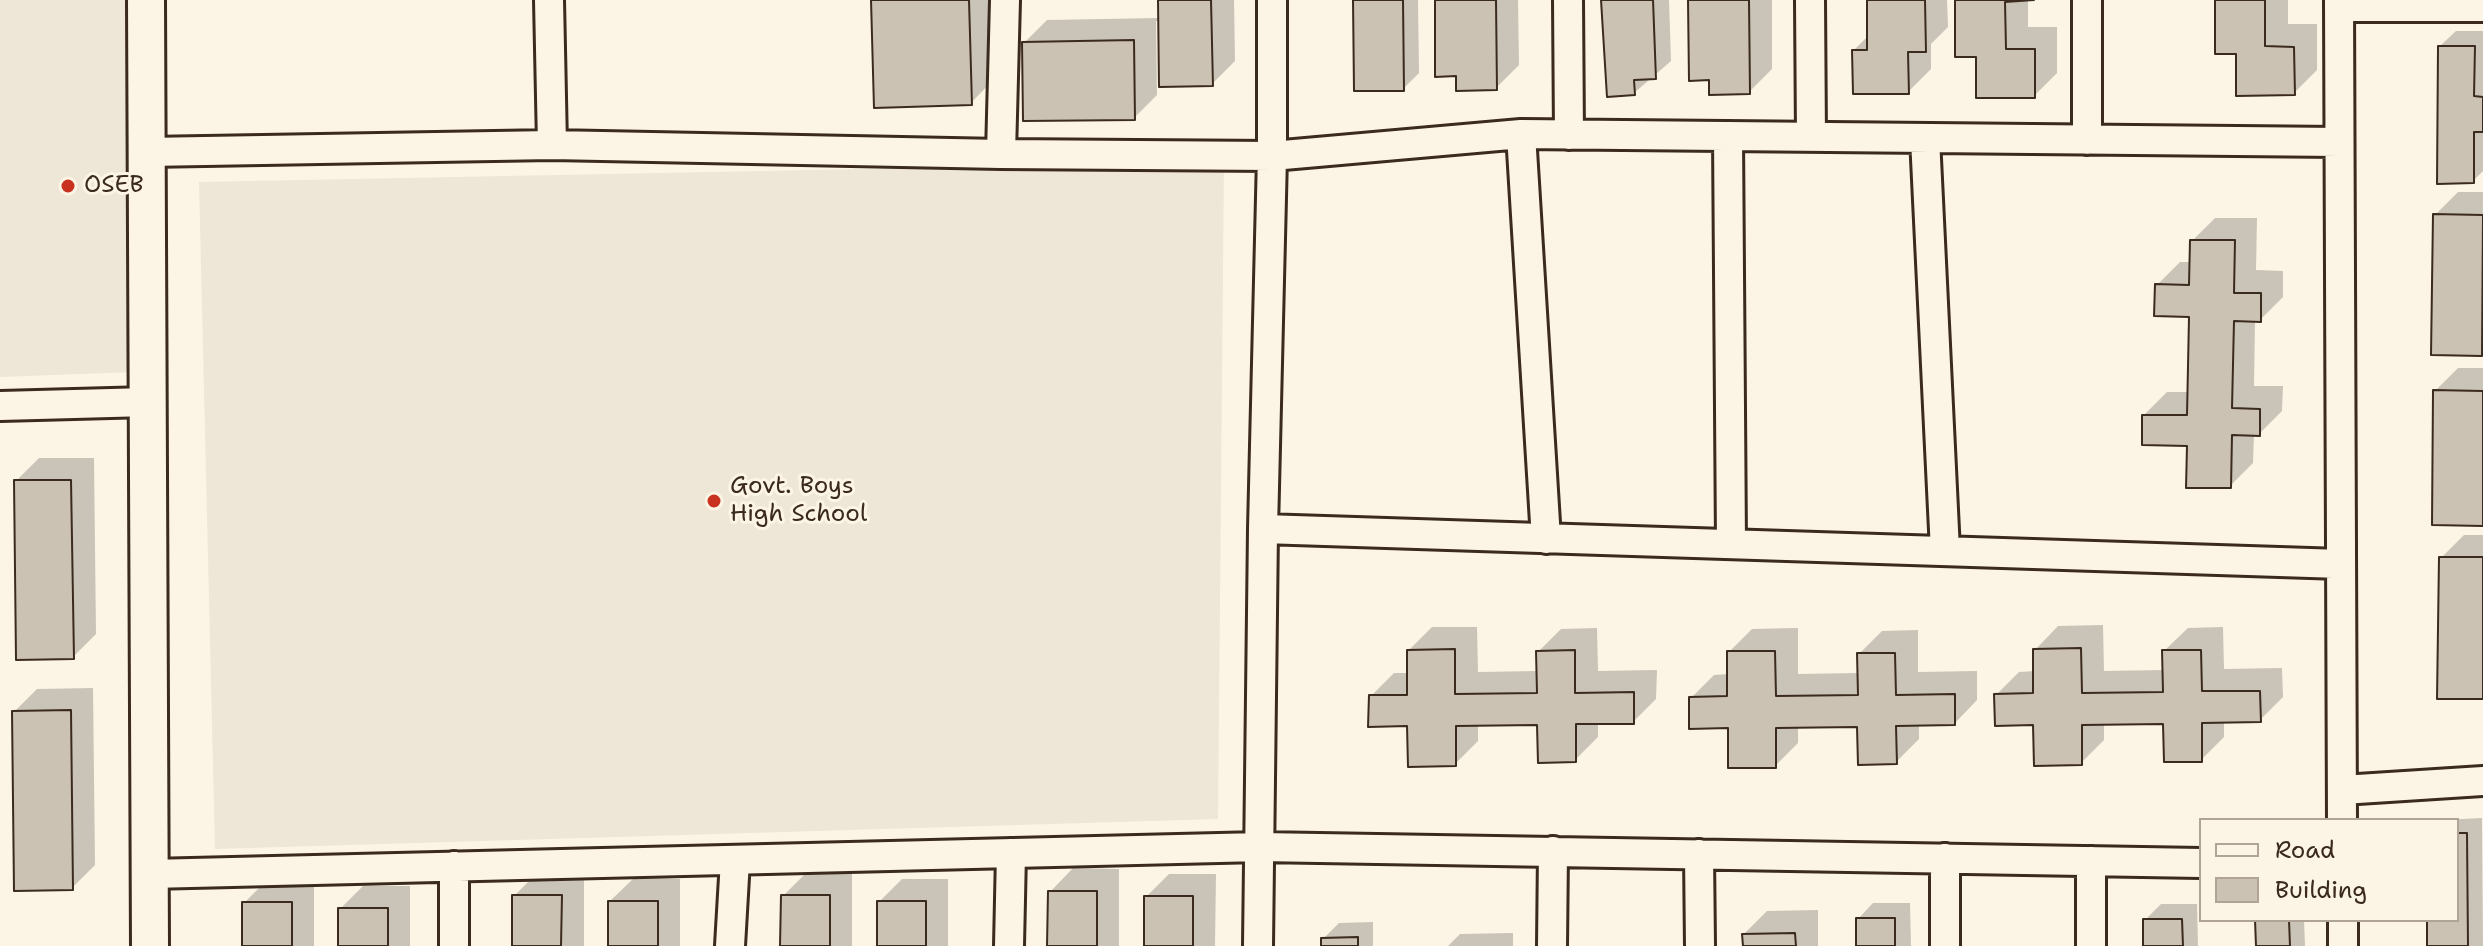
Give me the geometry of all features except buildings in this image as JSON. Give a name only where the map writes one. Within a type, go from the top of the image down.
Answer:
[{"type":"street","points":[[146,0],[150,946]]},
{"type":"street","points":[[549,0],[552,145]]},
{"type":"street","points":[[1001,154],[1005,0]]},
{"type":"street","points":[[1258,946],[1272,0]]},
{"type":"street","points":[[1568,0],[1569,135]]},
{"type":"street","points":[[1810,0],[1811,137]]},
{"type":"street","points":[[2087,0],[2087,140]]},
{"type":"street","points":[[2342,818],[2339,3],[2483,7]]},
{"type":"street","points":[[147,152],[552,145],[1272,156],[1521,134],[2339,142]]},
{"type":"street","points":[[1521,134],[1546,539]]},
{"type":"street","points":[[1728,136],[1731,544]]},
{"type":"street","points":[[1925,138],[1945,551]]},
{"type":"street","points":[[0,406],[148,402]]},
{"type":"street","points":[[1263,529],[2341,564]]},
{"type":"street","points":[[2342,790],[2483,781]]},
{"type":"street","points":[[150,874],[1260,847],[2199,863]]},
{"type":"street","points":[[1552,946],[1553,851]]},
{"type":"street","points":[[1009,946],[1011,853]]},
{"type":"street","points":[[1699,854],[1700,946]]},
{"type":"street","points":[[1945,858],[1945,946]]},
{"type":"street","points":[[730,946],[735,860]]},
{"type":"street","points":[[2091,861],[2091,946]]},
{"type":"street","points":[[454,866],[454,946]]},
{"type":"street","points":[[2343,922],[2343,946]]},
{"type":"shaded area","name":"OSEB","points":[[0,0],[139,0],[134,372],[0,377]]},
{"type":"shaded area","name":"Govt. Boys High School","points":[[1224,162],[1218,819],[215,849],[199,182]]},
{"type":"place","name":"OSEB","points":[[68,186]]},
{"type":"place","name":"Govt. Boys High School","points":[[714,501]]}]
